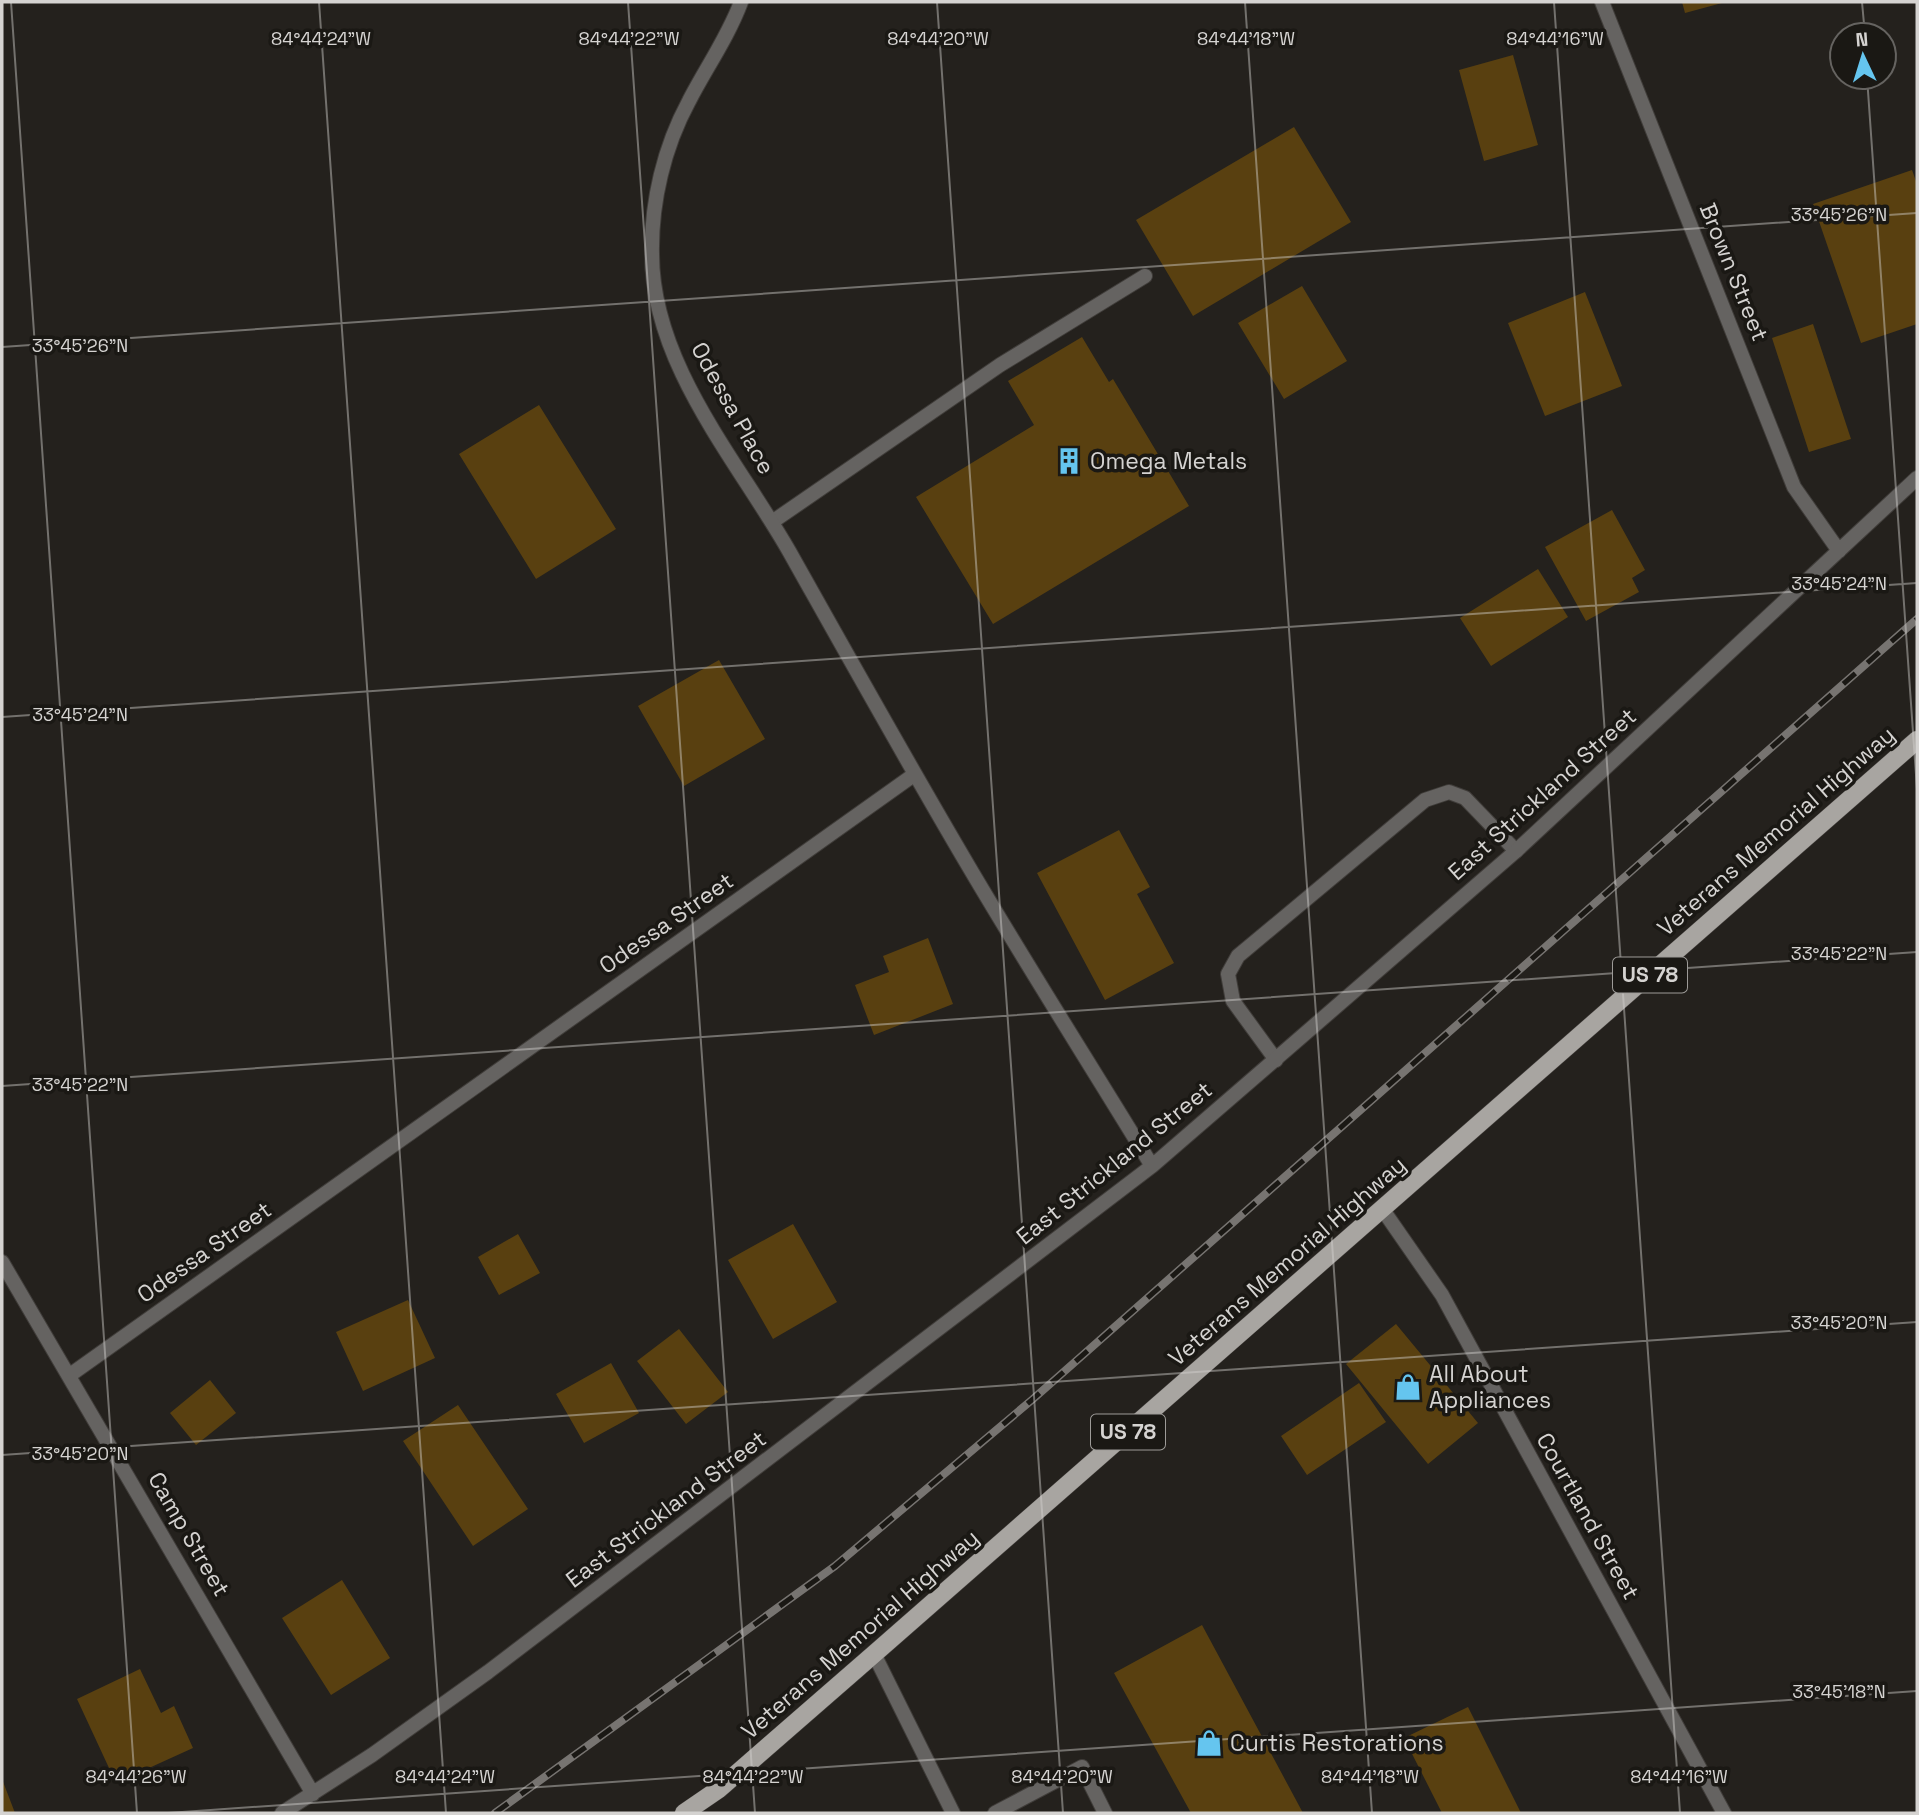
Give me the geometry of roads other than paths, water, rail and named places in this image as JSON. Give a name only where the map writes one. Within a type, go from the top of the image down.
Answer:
[{"type":"main road","name":"Veterans Memorial Highway","points":[[684,1813],[719,1789],[1917,740]]},
{"type":"street","name":"Odessa Place","points":[[741,2],[670,141],[660,178],[652,255],[660,311],[676,358],[705,412],[772,522],[915,774]]},
{"type":"street","name":"Brown Street","points":[[1602,2],[1794,487],[1839,551]]},
{"type":"street","points":[[772,522],[1000,365],[1145,276]]},
{"type":"street","name":"East Strickland Street","points":[[282,1813],[431,1714],[545,1630],[1152,1166],[1516,850],[1917,478]]},
{"type":"street","points":[[915,774],[1152,1166]]},
{"type":"street","name":"Odessa Street","points":[[71,1375],[915,774]]},
{"type":"street","points":[[1276,1059],[1233,1001],[1228,974],[1238,956],[1425,800],[1449,792],[1465,798],[1516,850]]},
{"type":"street","name":"Courtland Street","points":[[1382,1210],[1442,1295],[1724,1813]]},
{"type":"street","name":"Camp Street","points":[[2,1262],[71,1375],[313,1794]]},
{"type":"street","points":[[874,1654],[953,1813]]},
{"type":"street","points":[[995,1813],[1082,1767],[1105,1813]]},
{"type":"railway","points":[[495,1813],[835,1566],[1033,1399],[1917,619]]},
{"type":"place","name":"Omega Metals","points":[[1069,461]]},
{"type":"place","name":"All About Appliances","points":[[1408,1387]]},
{"type":"place","name":"Curtis Restorations","points":[[1209,1743]]}]
